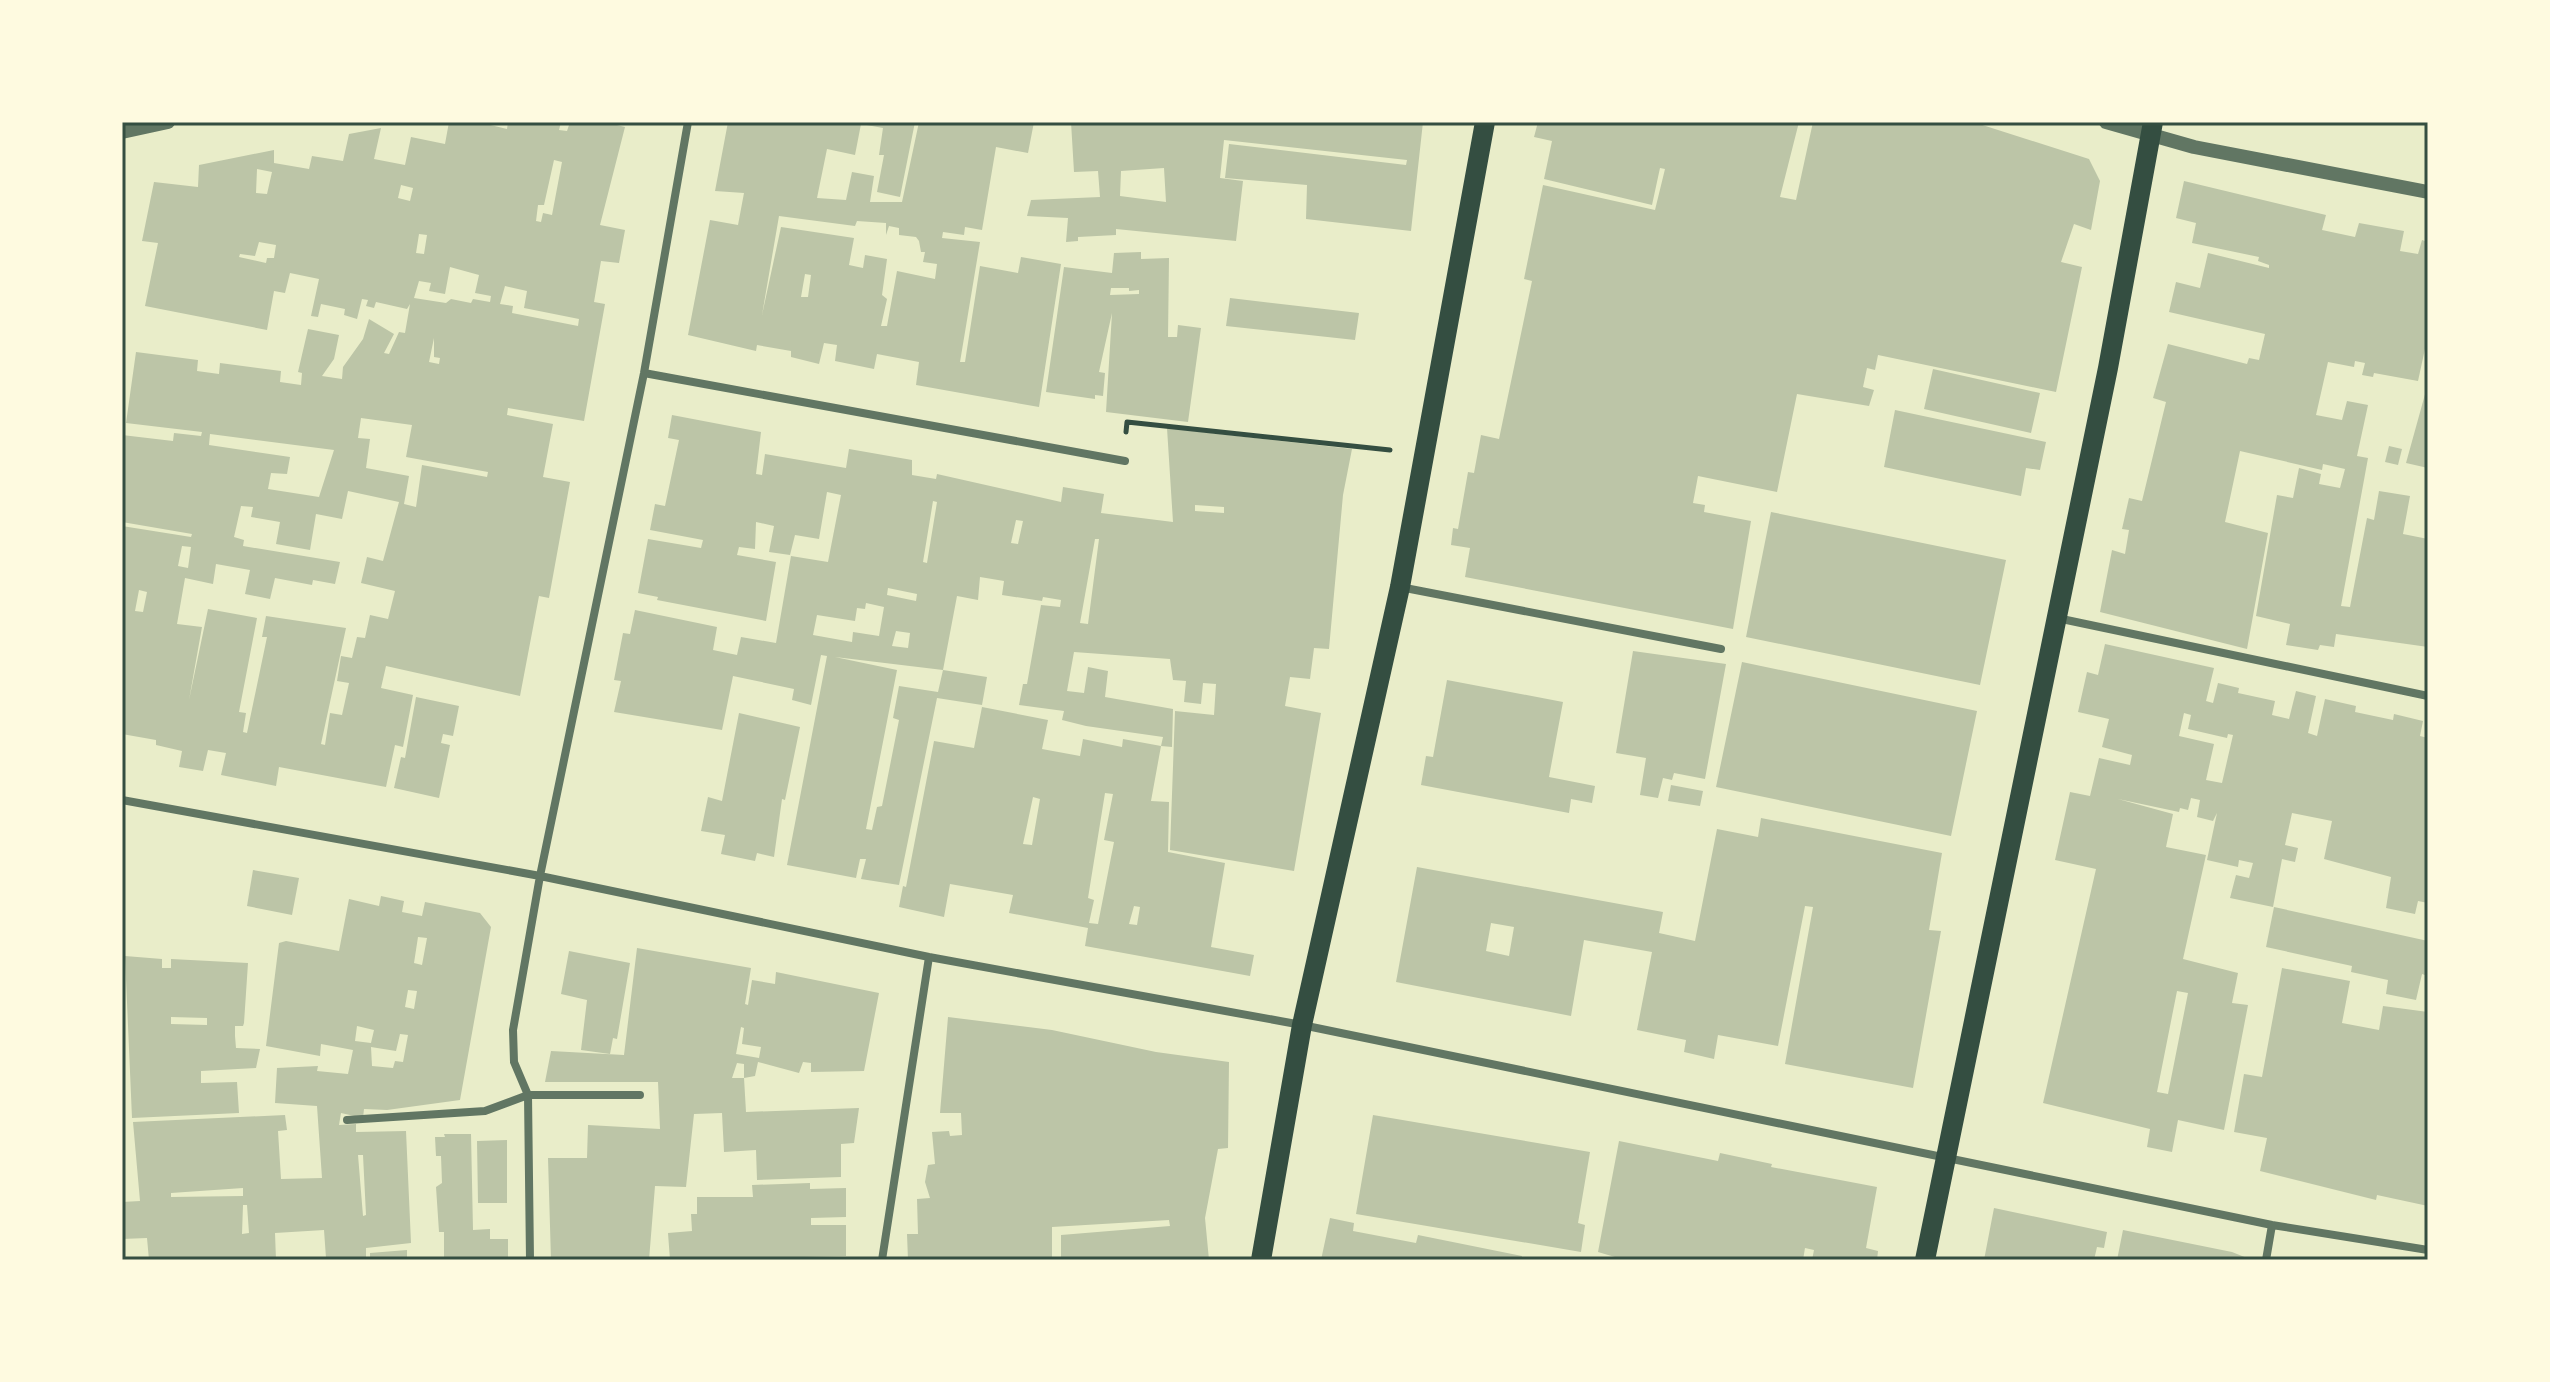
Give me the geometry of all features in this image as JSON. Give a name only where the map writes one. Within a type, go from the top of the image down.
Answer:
[{"type":"main road","points":[[1261,1260],[1302,1025],[1400,587],[1485,122]]},
{"type":"main road","points":[[1925,1260],[2108,368],[2151,129]]},
{"type":"street","points":[[122,132],[168,122]]},
{"type":"street","points":[[530,1260],[528,1095],[514,1062],[513,1030],[540,876],[644,373],[688,122]]},
{"type":"street","points":[[2106,122],[2151,129],[2428,192]]},
{"type":"street","points":[[644,373],[1125,461]]},
{"type":"street","points":[[1400,587],[1721,649]]},
{"type":"street","points":[[2057,618],[2428,696]]},
{"type":"street","points":[[122,800],[540,876],[929,957],[1302,1025],[2272,1225],[2428,1250]]},
{"type":"street","points":[[882,1260],[929,957]]},
{"type":"street","points":[[347,1120],[485,1111],[528,1095],[640,1095]]},
{"type":"street","points":[[2266,1260],[2272,1225]]},
{"type":"path","points":[[1125,461],[1127,422],[1423,454]]},
{"type":"building","points":[[449,122],[478,122],[507,129],[508,122],[561,122],[559,130],[567,131],[570,122],[605,122],[625,127],[600,225],[625,230],[619,263],[601,261],[594,302],[605,304],[584,421],[508,408],[507,415],[553,424],[543,477],[570,482],[549,598],[539,596],[520,696],[386,666],[381,688],[413,695],[403,747],[395,745],[386,787],[279,767],[276,786],[221,775],[226,753],[208,750],[203,771],[179,767],[182,751],[156,745],[156,740],[122,734],[122,526],[191,537],[192,534],[122,522],[122,435],[173,441],[174,433],[201,436],[202,432],[126,423],[136,352],[198,360],[197,371],[219,374],[220,363],[281,371],[280,382],[301,385],[302,373],[298,372],[308,329],[339,335],[334,359],[322,376],[342,379],[343,367],[363,339],[369,319],[394,334],[384,353],[389,354],[399,332],[405,333],[410,304],[407,309],[376,302],[374,308],[366,306],[368,300],[362,299],[357,319],[344,315],[345,309],[321,304],[318,317],[311,316],[319,279],[290,273],[285,293],[274,291],[267,330],[145,306],[158,243],[142,241],[154,182],[198,187],[199,165],[274,150],[274,163],[309,169],[312,156],[343,161],[349,134],[381,128],[374,159],[405,165],[411,137],[445,144]],"holes":[[[554,160],[562,162],[552,215],[543,213],[541,222],[536,221],[538,205],[544,205]],[[257,169],[272,172],[267,194],[256,193]],[[401,185],[413,188],[410,201],[398,198]],[[419,234],[427,235],[424,254],[416,253]],[[259,242],[276,245],[274,258],[267,258],[266,263],[239,257],[240,254],[255,256]],[[450,267],[479,275],[475,293],[491,296],[490,302],[473,299],[471,303],[451,299],[446,303],[414,298],[419,281],[431,283],[429,291],[445,294]],[[505,286],[527,291],[524,308],[579,319],[578,326],[512,313],[513,306],[500,304]],[[434,338],[434,357],[440,358],[439,364],[429,362]],[[361,418],[412,425],[406,457],[488,472],[487,477],[422,465],[416,507],[404,504],[409,476],[366,468],[370,439],[358,438]],[[210,434],[334,450],[319,497],[268,489],[271,473],[287,474],[290,457],[209,445]],[[348,491],[399,502],[383,561],[367,557],[361,583],[395,591],[388,619],[370,615],[365,638],[357,637],[352,658],[341,656],[337,681],[349,683],[342,715],[330,713],[325,745],[321,744],[346,628],[266,616],[262,637],[267,637],[247,733],[243,732],[246,713],[239,712],[257,618],[208,609],[189,700],[202,627],[177,624],[185,578],[213,584],[216,564],[250,570],[245,594],[270,599],[275,578],[312,585],[313,580],[335,584],[340,562],[243,546],[244,540],[234,537],[241,506],[253,507],[251,517],[280,522],[276,544],[310,550],[316,514],[342,519]],[[182,546],[191,547],[188,568],[178,566]],[[139,590],[147,592],[143,612],[135,611]]]},
{"type":"building","points":[[728,122],[915,122],[900,197],[877,192],[884,155],[879,155],[883,128],[861,124],[855,155],[827,149],[817,198],[846,200],[852,172],[874,176],[870,202],[902,202],[919,122],[1034,122],[1028,153],[996,147],[982,230],[965,227],[964,235],[943,232],[942,238],[980,242],[960,362],[965,362],[980,266],[1018,273],[1021,257],[1061,264],[1039,407],[916,385],[919,362],[877,354],[874,369],[835,361],[837,345],[824,343],[819,364],[791,357],[791,351],[757,345],[756,351],[688,335],[710,220],[738,225],[744,193],[715,191]],"holes":[[[779,216],[855,226],[857,221],[886,223],[886,235],[889,226],[899,228],[899,235],[916,237],[919,241],[921,252],[925,252],[923,262],[937,264],[935,279],[897,271],[887,326],[881,326],[887,299],[882,295],[887,259],[865,255],[863,268],[849,265],[854,238],[781,227],[762,315]],[[805,274],[811,275],[808,297],[801,297]]]},
{"type":"building","points":[[1071,122],[1423,122],[1411,231],[1306,219],[1307,185],[1225,178],[1229,144],[1406,165],[1407,160],[1224,140],[1220,178],[1243,181],[1236,241],[1116,229],[1116,235],[1078,237],[1078,241],[1066,242],[1068,218],[1027,216],[1031,200],[1100,197],[1098,171],[1074,172]],"holes":[[[1164,168],[1166,202],[1120,196],[1121,171]]]},
{"type":"building","points":[[1538,122],[1799,122],[1780,197],[1796,200],[1813,122],[1973,122],[2089,159],[2100,181],[2091,230],[2074,224],[2061,262],[2082,267],[2056,392],[1878,355],[1875,370],[1867,368],[1863,387],[1874,390],[1869,406],[1797,394],[1777,492],[1698,476],[1693,503],[1705,505],[1704,512],[1751,521],[1733,629],[1465,577],[1470,548],[1451,545],[1453,528],[1458,529],[1468,472],[1474,473],[1481,435],[1499,439],[1532,281],[1524,279],[1543,185],[1655,210],[1665,169],[1660,168],[1652,205],[1544,179],[1552,141],[1534,137]]},
{"type":"building","points":[[2184,181],[2326,215],[2322,230],[2355,237],[2359,223],[2404,231],[2400,251],[2418,254],[2422,240],[2428,242],[2428,335],[2418,381],[2374,373],[2373,377],[2362,375],[2365,363],[2355,361],[2354,367],[2328,362],[2316,415],[2342,420],[2347,401],[2368,405],[2357,456],[2368,458],[2341,606],[2350,607],[2367,518],[2374,520],[2379,491],[2410,496],[2403,534],[2428,539],[2428,647],[2336,634],[2334,647],[2320,645],[2318,650],[2286,645],[2290,624],[2256,616],[2277,495],[2293,498],[2299,468],[2321,474],[2319,484],[2340,488],[2345,469],[2323,464],[2322,470],[2240,451],[2225,522],[2268,533],[2247,649],[2100,612],[2112,550],[2125,554],[2129,530],[2122,529],[2129,498],[2142,501],[2166,402],[2153,398],[2168,344],[2247,364],[2249,358],[2259,360],[2265,334],[2169,312],[2176,282],[2200,288],[2208,253],[2269,268],[2269,265],[2258,261],[2259,257],[2192,243],[2196,223],[2176,218]]},
{"type":"building","points":[[1141,252],[1141,259],[1169,258],[1168,337],[1177,337],[1178,325],[1201,328],[1188,422],[1106,412],[1112,313],[1099,372],[1105,373],[1103,396],[1095,395],[1095,399],[1046,392],[1064,267],[1112,273],[1114,253]],"holes":[[[1111,288],[1129,288],[1129,291],[1139,290],[1139,294],[1110,295]]]},
{"type":"building","points":[[1230,298],[1359,313],[1355,340],[1226,326]]},
{"type":"building","points":[[1933,369],[2040,393],[2031,433],[1924,409]]},
{"type":"building","points":[[2428,387],[2428,468],[2406,463]]},
{"type":"building","points":[[1895,410],[2046,442],[2040,470],[2026,468],[2021,496],[1884,467]]},
{"type":"building","points":[[672,415],[761,432],[756,474],[762,475],[765,454],[846,468],[849,449],[912,460],[912,475],[936,479],[937,474],[1061,502],[1063,487],[1104,494],[1101,513],[1173,522],[1167,428],[1352,449],[1343,495],[1329,649],[1314,648],[1310,679],[1290,677],[1285,706],[1321,713],[1294,871],[1170,850],[1175,711],[1214,715],[1216,684],[1203,683],[1201,704],[1184,702],[1186,681],[1173,680],[1170,659],[1074,652],[1067,691],[1084,693],[1088,667],[1108,671],[1105,697],[1173,709],[1172,747],[1161,746],[1163,737],[1086,726],[1062,720],[1064,711],[1019,705],[1023,684],[1027,684],[1041,605],[1060,607],[1061,600],[1043,597],[1042,601],[1002,595],[1004,581],[980,577],[978,600],[957,596],[943,670],[987,677],[982,705],[937,698],[899,885],[861,879],[866,859],[860,859],[856,878],[787,865],[827,656],[821,655],[811,705],[792,700],[794,689],[733,676],[722,730],[614,712],[621,681],[614,680],[623,633],[630,634],[635,610],[717,627],[713,650],[737,655],[741,637],[776,643],[791,556],[828,562],[841,495],[827,492],[819,539],[795,535],[790,555],[769,552],[774,526],[756,522],[755,549],[739,547],[737,555],[776,562],[766,621],[657,600],[658,597],[638,593],[648,539],[701,548],[703,540],[650,530],[655,504],[665,506],[679,440],[668,438]],"holes":[[[933,501],[937,502],[927,563],[923,562]],[[1195,505],[1224,507],[1224,513],[1195,511]],[[1016,520],[1023,521],[1018,544],[1011,543]],[[1095,539],[1099,539],[1088,624],[1080,623]],[[888,588],[917,594],[916,601],[887,595]],[[866,603],[884,607],[879,636],[853,632],[852,642],[813,635],[817,615],[855,621],[857,608],[865,609]],[[896,631],[910,633],[908,648],[892,646]],[[835,657],[943,670],[938,692],[899,686],[893,718],[899,720],[882,806],[877,807],[872,830],[866,829],[897,670]]]},
{"type":"building","points":[[2389,446],[2402,449],[2398,465],[2385,462]]},
{"type":"building","points":[[1771,512],[2006,560],[1980,685],[1746,637]]},
{"type":"building","points":[[2105,644],[2214,668],[2206,701],[2213,703],[2218,683],[2239,688],[2238,693],[2275,701],[2272,715],[2289,719],[2296,691],[2316,696],[2308,733],[2317,736],[2325,699],[2356,706],[2355,712],[2393,720],[2394,714],[2423,721],[2420,736],[2428,738],[2428,903],[2418,901],[2415,914],[2386,908],[2391,877],[2324,859],[2332,821],[2292,813],[2285,845],[2298,848],[2295,862],[2282,859],[2273,907],[2230,898],[2236,875],[2249,878],[2253,863],[2239,860],[2238,867],[2207,860],[2217,813],[2213,821],[2197,817],[2200,800],[2191,798],[2188,810],[2180,808],[2179,812],[2118,799],[2173,814],[2166,847],[2206,855],[2183,959],[2238,973],[2232,1003],[2248,1005],[2224,1130],[2178,1120],[2172,1152],[2147,1147],[2150,1129],[2043,1103],[2096,869],[2055,860],[2070,792],[2090,796],[2099,758],[2130,765],[2132,755],[2102,747],[2109,719],[2078,712],[2087,672],[2098,675]],"holes":[[[2184,713],[2191,715],[2188,729],[2227,738],[2228,734],[2233,735],[2222,783],[2206,780],[2214,744],[2179,736]],[[2177,991],[2188,993],[2168,1094],[2157,1092]]]},
{"type":"building","points":[[1633,651],[1726,664],[1705,779],[1674,773],[1672,780],[1663,778],[1658,798],[1640,795],[1646,758],[1616,753]]},
{"type":"building","points":[[1742,662],[1977,711],[1951,836],[1716,787]]},
{"type":"building","points":[[1447,680],[1563,702],[1549,777],[1595,786],[1592,803],[1571,799],[1569,813],[1421,785],[1426,756],[1433,757]]},
{"type":"building","points":[[416,697],[459,706],[453,736],[443,734],[441,743],[450,745],[439,798],[394,788],[401,757],[405,758]]},
{"type":"building","points":[[982,707],[1048,720],[1042,749],[1080,756],[1083,739],[1122,747],[1123,739],[1161,746],[1151,801],[1169,802],[1168,852],[1225,863],[1211,947],[1254,955],[1250,976],[1085,946],[1088,928],[1009,913],[1013,895],[950,884],[944,917],[899,907],[903,886],[906,887],[934,741],[974,748]],"holes":[[[1105,793],[1113,794],[1104,840],[1114,842],[1098,924],[1089,923],[1094,900],[1088,898]],[[1033,797],[1040,799],[1032,845],[1023,844]],[[1134,906],[1140,907],[1137,925],[1129,924]]]},
{"type":"building","points":[[739,713],[800,727],[785,800],[782,799],[774,857],[757,853],[755,861],[721,854],[725,835],[701,831],[708,797],[722,801]]},
{"type":"building","points":[[1671,785],[1703,791],[1700,806],[1668,801]]},
{"type":"building","points":[[1761,818],[1942,853],[1929,930],[1941,931],[1913,1088],[1785,1064],[1813,907],[1805,906],[1778,1046],[1718,1035],[1714,1059],[1684,1052],[1686,1040],[1637,1030],[1652,952],[1584,940],[1571,1016],[1396,982],[1417,867],[1663,912],[1659,933],[1695,941],[1717,829],[1758,837]],"holes":[[[1491,923],[1514,927],[1509,956],[1486,951]]]},
{"type":"building","points":[[253,870],[299,878],[292,915],[247,906]]},
{"type":"building","points":[[381,896],[404,901],[402,912],[422,916],[425,902],[480,913],[491,927],[460,1100],[387,1110],[364,1109],[363,1118],[341,1113],[339,1125],[356,1124],[356,1132],[406,1131],[411,1243],[366,1248],[366,1260],[326,1258],[324,1230],[275,1233],[276,1260],[149,1260],[147,1238],[122,1239],[122,1202],[140,1201],[133,1122],[285,1115],[287,1130],[278,1131],[281,1179],[322,1178],[317,1106],[275,1103],[277,1068],[318,1066],[317,1071],[348,1074],[353,1050],[321,1044],[320,1056],[266,1046],[279,943],[286,941],[339,951],[349,899],[379,906]],"holes":[[[418,937],[427,938],[422,965],[414,963]],[[408,990],[417,991],[414,1009],[405,1007]],[[357,1026],[374,1030],[371,1043],[355,1041]],[[400,1034],[408,1035],[403,1062],[395,1061],[393,1068],[372,1066],[371,1047],[396,1051]],[[358,1155],[363,1155],[366,1215],[363,1216]],[[243,1188],[243,1196],[171,1197],[171,1193]],[[243,1205],[247,1205],[249,1233],[242,1234]]]},
{"type":"building","points":[[2274,907],[2428,941],[2428,976],[2422,974],[2416,1000],[2386,994],[2388,980],[2351,972],[2352,966],[2266,947]]},
{"type":"building","points":[[637,948],[751,968],[745,1004],[748,1005],[752,980],[775,984],[776,972],[879,993],[864,1071],[811,1072],[811,1063],[803,1062],[799,1073],[758,1062],[755,1076],[744,1078],[746,1112],[859,1108],[854,1143],[841,1144],[841,1177],[757,1180],[756,1150],[724,1152],[722,1113],[694,1114],[686,1187],[655,1186],[649,1260],[551,1260],[548,1158],[587,1158],[588,1125],[660,1129],[658,1082],[545,1082],[551,1051],[624,1055]],"holes":[[[741,1027],[744,1028],[742,1044],[761,1047],[759,1058],[736,1054]],[[737,1063],[744,1064],[744,1078],[732,1078]]]},
{"type":"building","points":[[569,951],[630,963],[617,1039],[613,1038],[610,1054],[581,1050],[587,1000],[561,994]]},
{"type":"building","points":[[125,956],[162,959],[162,968],[171,968],[171,959],[248,963],[244,1023],[243,1026],[235,1026],[235,1036],[236,1048],[260,1049],[256,1068],[201,1071],[201,1083],[237,1082],[239,1113],[132,1118]],"holes":[[[171,1017],[207,1018],[207,1025],[171,1024]]]},
{"type":"building","points":[[2282,968],[2350,981],[2342,1023],[2379,1030],[2383,1006],[2428,1012],[2428,1206],[2377,1195],[2376,1200],[2260,1171],[2267,1138],[2234,1132],[2244,1074],[2262,1077]]},
{"type":"building","points":[[948,1017],[1052,1030],[1156,1052],[1229,1062],[1228,1148],[1218,1149],[1205,1218],[1209,1260],[1061,1260],[1061,1235],[1170,1226],[1169,1220],[1052,1227],[1052,1260],[908,1260],[907,1234],[918,1234],[917,1199],[930,1198],[925,1182],[928,1165],[935,1164],[932,1132],[949,1131],[950,1136],[962,1135],[961,1113],[940,1113]]},
{"type":"building","points":[[1373,1115],[1590,1152],[1578,1223],[1585,1225],[1581,1252],[1356,1214]]},
{"type":"building","points":[[444,1134],[471,1134],[473,1230],[490,1229],[490,1239],[508,1239],[508,1260],[444,1260],[444,1232],[439,1232],[436,1187],[442,1183],[441,1156],[436,1156],[435,1137],[445,1137]]},
{"type":"building","points":[[507,1140],[507,1203],[478,1203],[477,1141]]},
{"type":"building","points":[[1619,1141],[1718,1161],[1720,1153],[1772,1164],[1771,1167],[1877,1187],[1866,1248],[1878,1251],[1877,1260],[1812,1260],[1814,1250],[1805,1248],[1803,1260],[1625,1260],[1598,1252]]},
{"type":"building","points":[[810,1183],[810,1189],[846,1188],[846,1217],[811,1218],[811,1225],[846,1225],[846,1256],[670,1260],[668,1233],[692,1231],[691,1214],[697,1214],[697,1197],[753,1197],[752,1185]]},
{"type":"building","points":[[1994,1208],[2107,1232],[2104,1248],[2097,1247],[2094,1260],[1984,1260]]},
{"type":"building","points":[[1330,1218],[1354,1223],[1353,1231],[1416,1243],[1418,1235],[1522,1256],[1521,1260],[1321,1260]]},
{"type":"building","points":[[2123,1230],[2232,1252],[2252,1260],[2117,1260]]},
{"type":"building","points":[[407,1250],[407,1260],[370,1260],[370,1253]]}]
